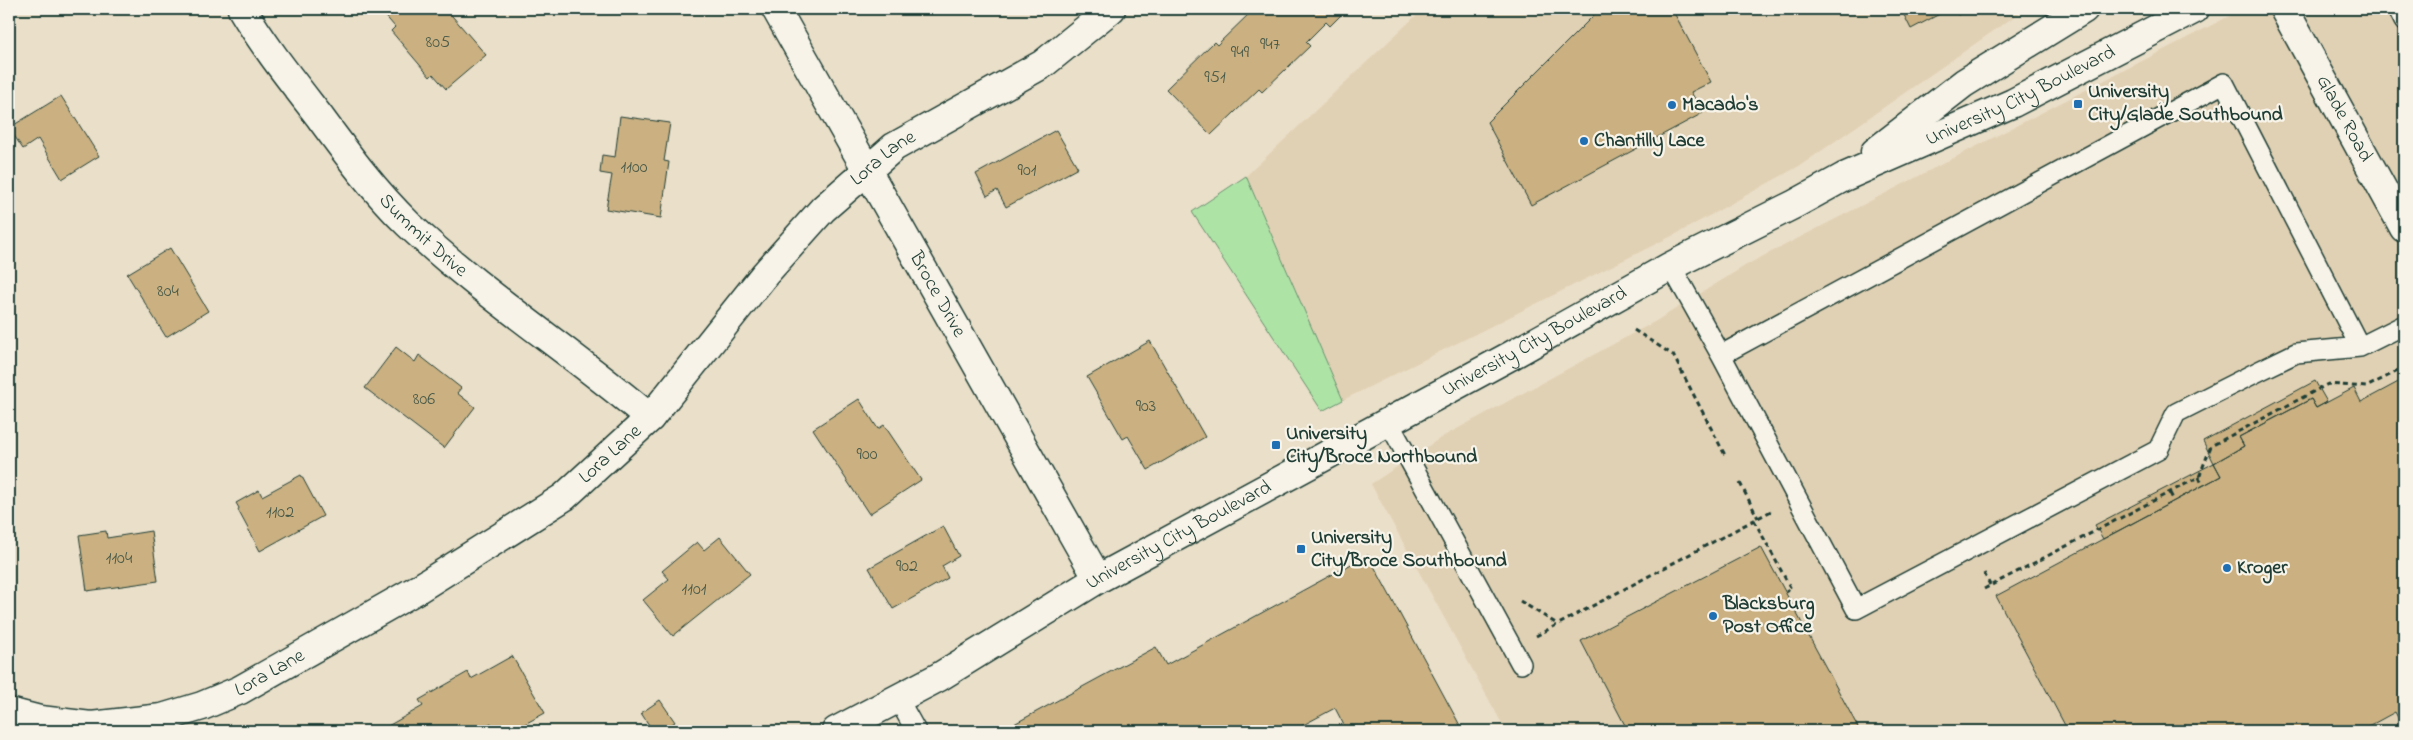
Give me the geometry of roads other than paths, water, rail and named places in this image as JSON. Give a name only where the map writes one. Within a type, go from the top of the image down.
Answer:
[{"type":"street","name":"Summit Drive","points":[[242,9],[279,64],[374,188],[408,224],[460,270],[650,418]]},
{"type":"street","name":"Broce Drive","points":[[776,9],[1098,579]]},
{"type":"street","name":"Lora Lane","points":[[9,712],[40,720],[91,726],[162,718],[202,706],[240,690],[418,589],[564,497],[650,418],[765,274],[823,209],[894,147],[1043,64],[1111,9]]},
{"type":"street","name":"University City Boulevard","points":[[1844,177],[1964,83],[2084,9]]},
{"type":"street","name":"University City Boulevard","points":[[836,731],[897,697],[939,677],[1098,579],[1512,355],[1671,266],[1795,204],[1844,177],[2014,104],[2196,9]]},
{"type":"street","name":"Glade Road","points":[[2284,9],[2404,228]]},
{"type":"lane","points":[[2398,9],[2404,20]]},
{"type":"lane","points":[[1721,355],[2224,83],[2360,347]]},
{"type":"lane","points":[[1671,266],[1721,355],[1856,609],[2158,450],[2176,413],[2296,352],[2360,347],[2404,324]]},
{"type":"lane","points":[[1388,421],[1517,656]]},
{"type":"lane","points":[[897,697],[916,731]]},
{"type":"place","name":"University City/Glade Southbound","points":[[2078,104]]},
{"type":"place","name":"Macado's","points":[[1672,105]]},
{"type":"place","name":"Chantilly Lace","points":[[1584,141]]},
{"type":"place","name":"University City/Broce Northbound","points":[[1276,445]]},
{"type":"place","name":"University City/Broce Southbound","points":[[1301,549]]},
{"type":"place","name":"Kroger","points":[[2227,568]]},
{"type":"place","name":"Blacksburg Post Office","points":[[1713,616]]}]
